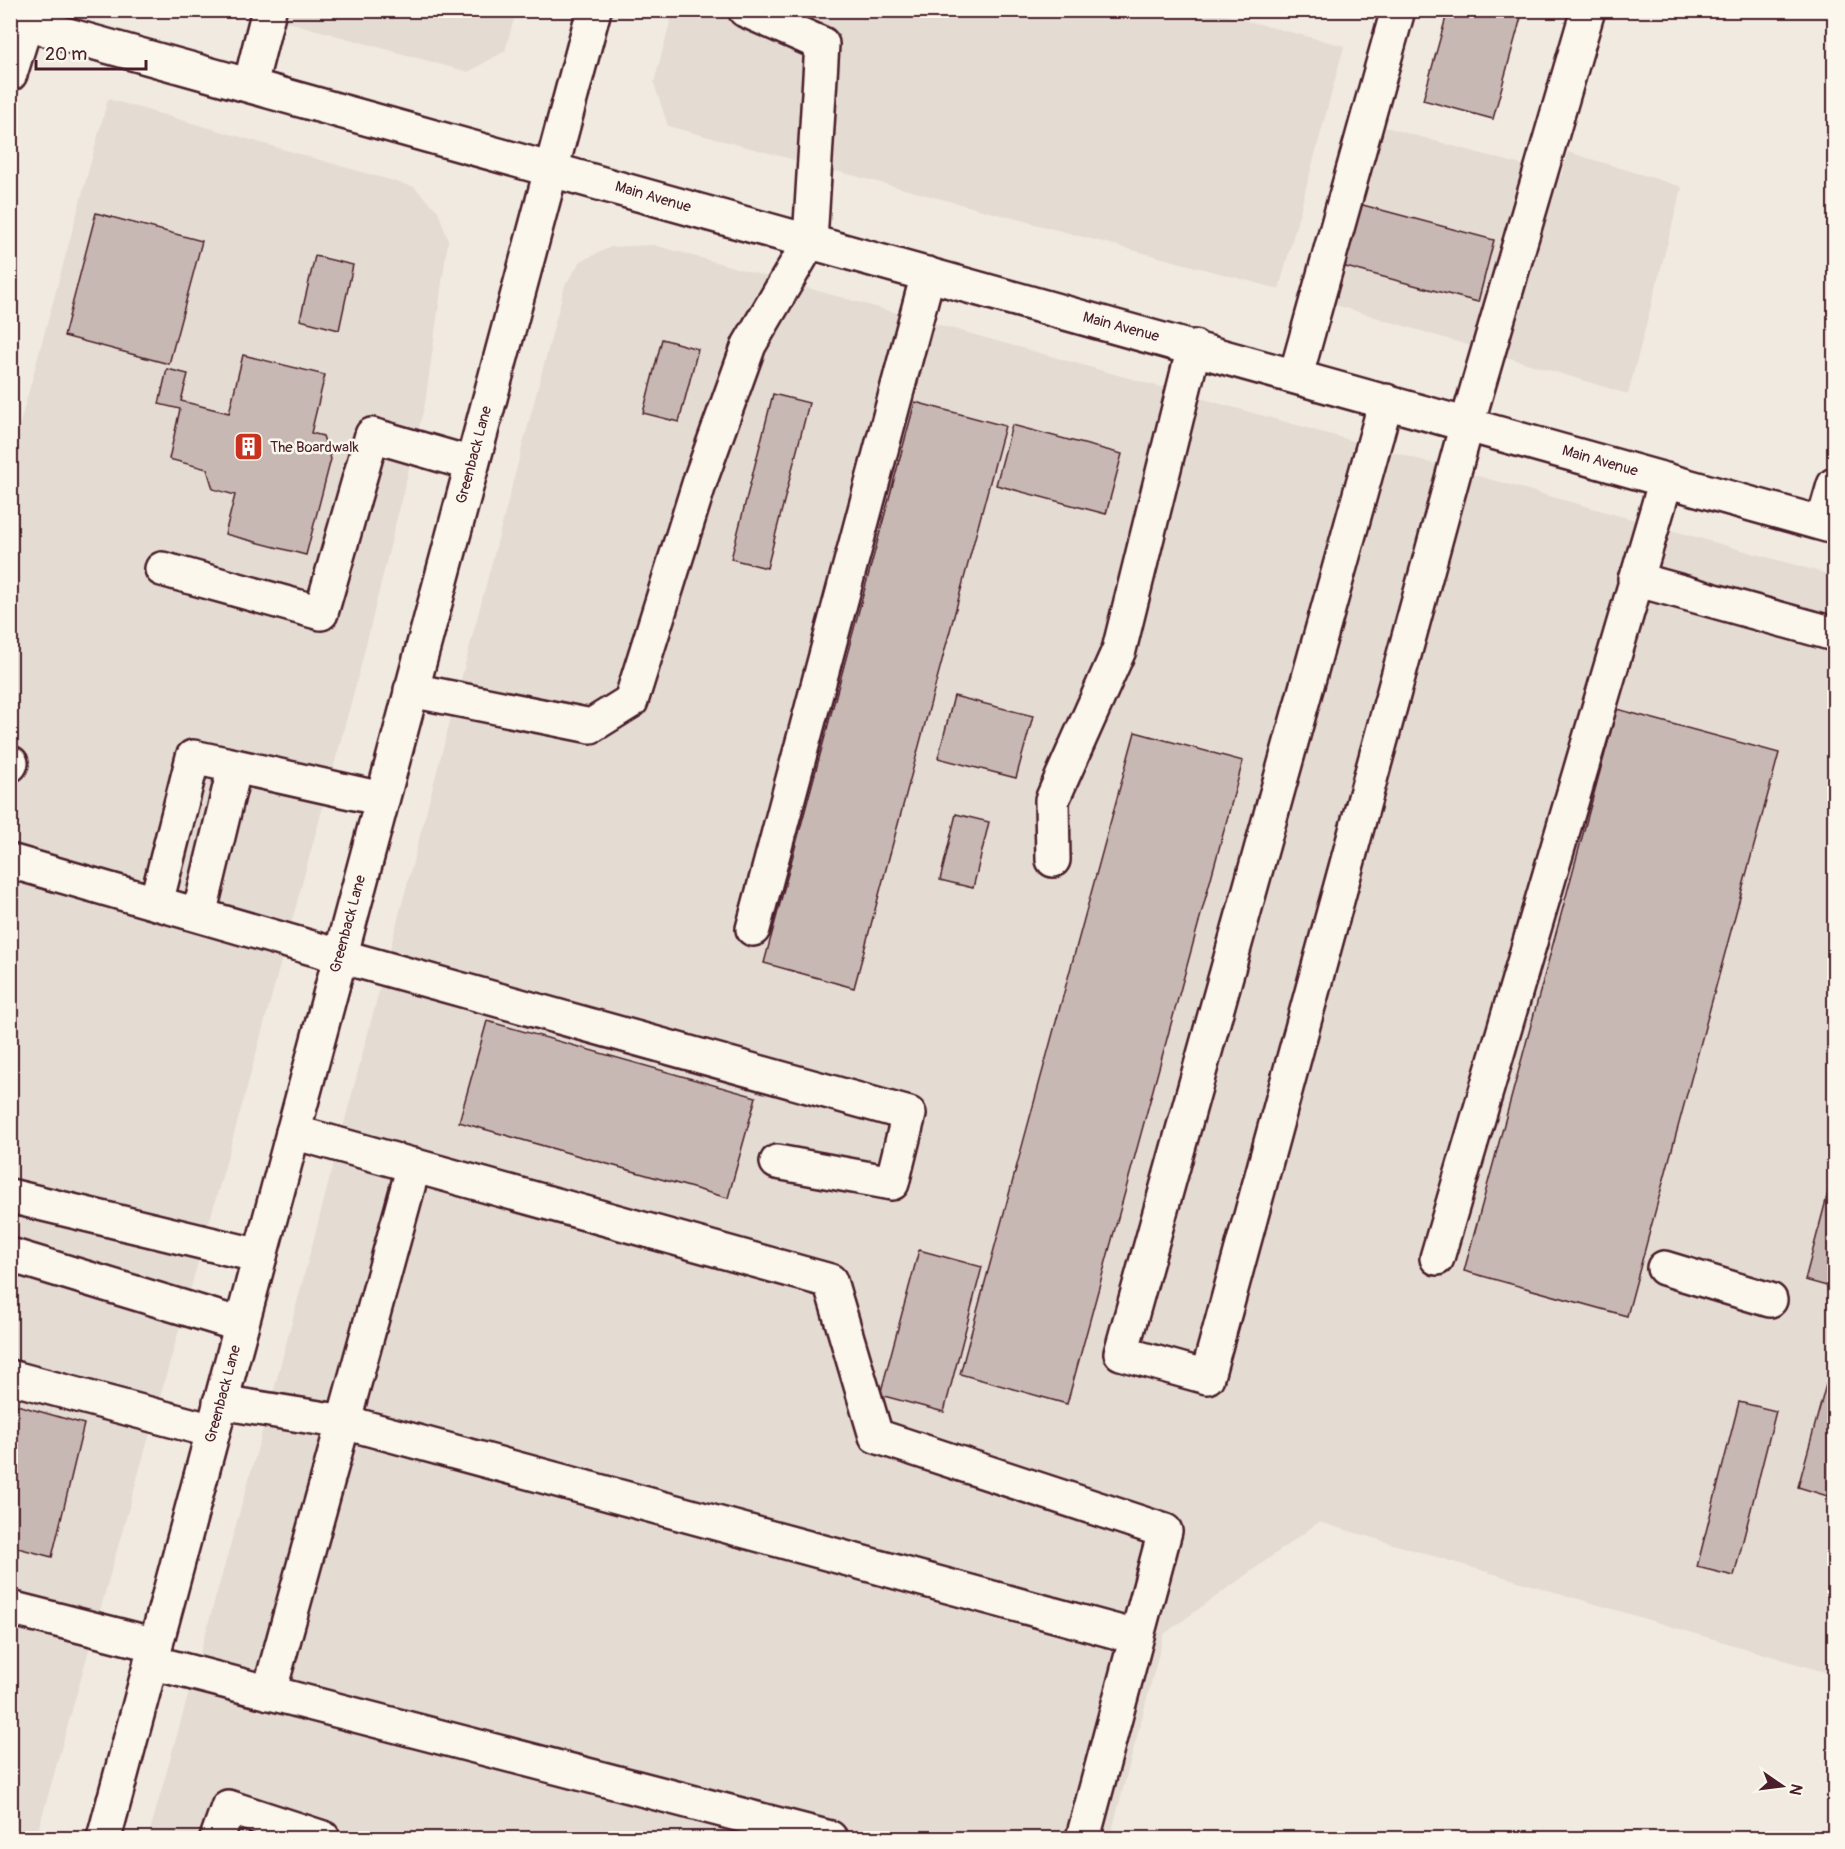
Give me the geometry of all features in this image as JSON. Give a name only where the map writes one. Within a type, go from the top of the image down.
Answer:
[{"type":"street","points":[[250,85],[269,10]]},
{"type":"street","name":"Greenback Lane","points":[[104,1839],[594,10]]},
{"type":"street","points":[[411,690],[591,726],[631,701],[701,478],[749,345],[810,241],[822,44],[745,10]]},
{"type":"street","points":[[1296,375],[1398,10]]},
{"type":"street","points":[[1386,401],[1121,1353],[1207,1377],[1467,424],[1588,10]]},
{"type":"street","points":[[10,74],[18,21]]},
{"type":"street","name":"Main Avenue","points":[[18,21],[1829,525]]},
{"type":"street","points":[[753,929],[928,274]]},
{"type":"street","points":[[1053,860],[1052,800],[1119,650],[1194,347]]},
{"type":"street","points":[[162,569],[321,613],[372,435],[471,464]]},
{"type":"street","points":[[1437,1258],[1666,480]]},
{"type":"street","points":[[1829,525],[1834,485]]},
{"type":"street","points":[[1635,579],[1834,634]]},
{"type":"street","points":[[156,903],[193,757],[382,799]]},
{"type":"street","points":[[199,915],[235,766]]},
{"type":"street","points":[[10,861],[340,956],[909,1114],[892,1183],[777,1162]]},
{"type":"street","points":[[292,1132],[830,1281],[876,1436],[1165,1531],[1083,1839]]},
{"type":"street","points":[[269,1693],[414,1165]]},
{"type":"street","points":[[10,1196],[260,1256]]},
{"type":"street","points":[[10,1255],[241,1325]]},
{"type":"street","points":[[1664,1268],[1770,1300]]},
{"type":"street","points":[[10,1377],[217,1416],[344,1422],[1136,1637]]},
{"type":"street","points":[[10,1608],[269,1693],[830,1839]]},
{"type":"street","points":[[218,1839],[228,1807],[323,1839]]},
{"type":"shaded area","points":[[249,11],[516,11],[505,51],[468,72]]},
{"type":"shaded area","points":[[673,11],[1209,11],[1344,46],[1279,289],[668,126],[654,83]]},
{"type":"shaded area","points":[[108,99],[414,187],[438,211],[448,240],[425,403],[359,673],[241,1109],[36,1838],[11,1838],[11,457]]},
{"type":"shaded area","points":[[1374,124],[1561,176],[1568,152],[1682,187],[1628,394],[1326,302]]},
{"type":"shaded area","points":[[654,245],[1834,576],[1834,1636],[1825,1672],[1319,1522],[1164,1634],[1110,1838],[148,1838],[274,1390],[565,285],[581,261],[611,247]]},
{"type":"building","points":[[1448,10],[1523,10],[1493,119],[1423,100]]},
{"type":"building","points":[[1359,204],[1494,240],[1478,302],[1342,266]]},
{"type":"building","points":[[96,213],[202,241],[169,364],[64,336]]},
{"type":"building","points":[[315,256],[353,265],[339,330],[300,320]]},
{"type":"building","points":[[662,339],[698,349],[679,422],[643,413]]},
{"type":"building","name":"The Boardwalk","points":[[243,355],[325,375],[311,433],[323,436],[331,459],[306,555],[225,534],[235,495],[213,489],[207,469],[169,459],[180,409],[159,404],[167,369],[188,374],[181,401],[229,413]]},
{"type":"building","points":[[773,394],[809,403],[767,568],[731,559]]},
{"type":"building","points":[[915,402],[1005,426],[854,988],[764,963]]},
{"type":"building","points":[[1012,425],[1122,454],[1106,514],[996,485]]},
{"type":"building","points":[[954,696],[1033,716],[1016,778],[938,758]]},
{"type":"building","points":[[1617,709],[1779,753],[1627,1316],[1464,1271]]},
{"type":"building","points":[[1135,732],[1243,761],[1067,1404],[960,1374]]},
{"type":"building","points":[[956,814],[989,822],[973,888],[940,880]]},
{"type":"building","points":[[487,1021],[756,1097],[728,1198],[459,1122]]},
{"type":"building","points":[[1834,1170],[1834,1288],[1805,1280]]},
{"type":"building","points":[[919,1250],[982,1267],[944,1412],[880,1395]]},
{"type":"building","points":[[1834,1359],[1834,1498],[1798,1487]]},
{"type":"building","points":[[1739,1402],[1776,1411],[1734,1576],[1697,1567]]},
{"type":"building","points":[[10,1403],[84,1424],[52,1557],[10,1546]]},
{"type":"place","name":"The Boardwalk","points":[[249,447]]}]
